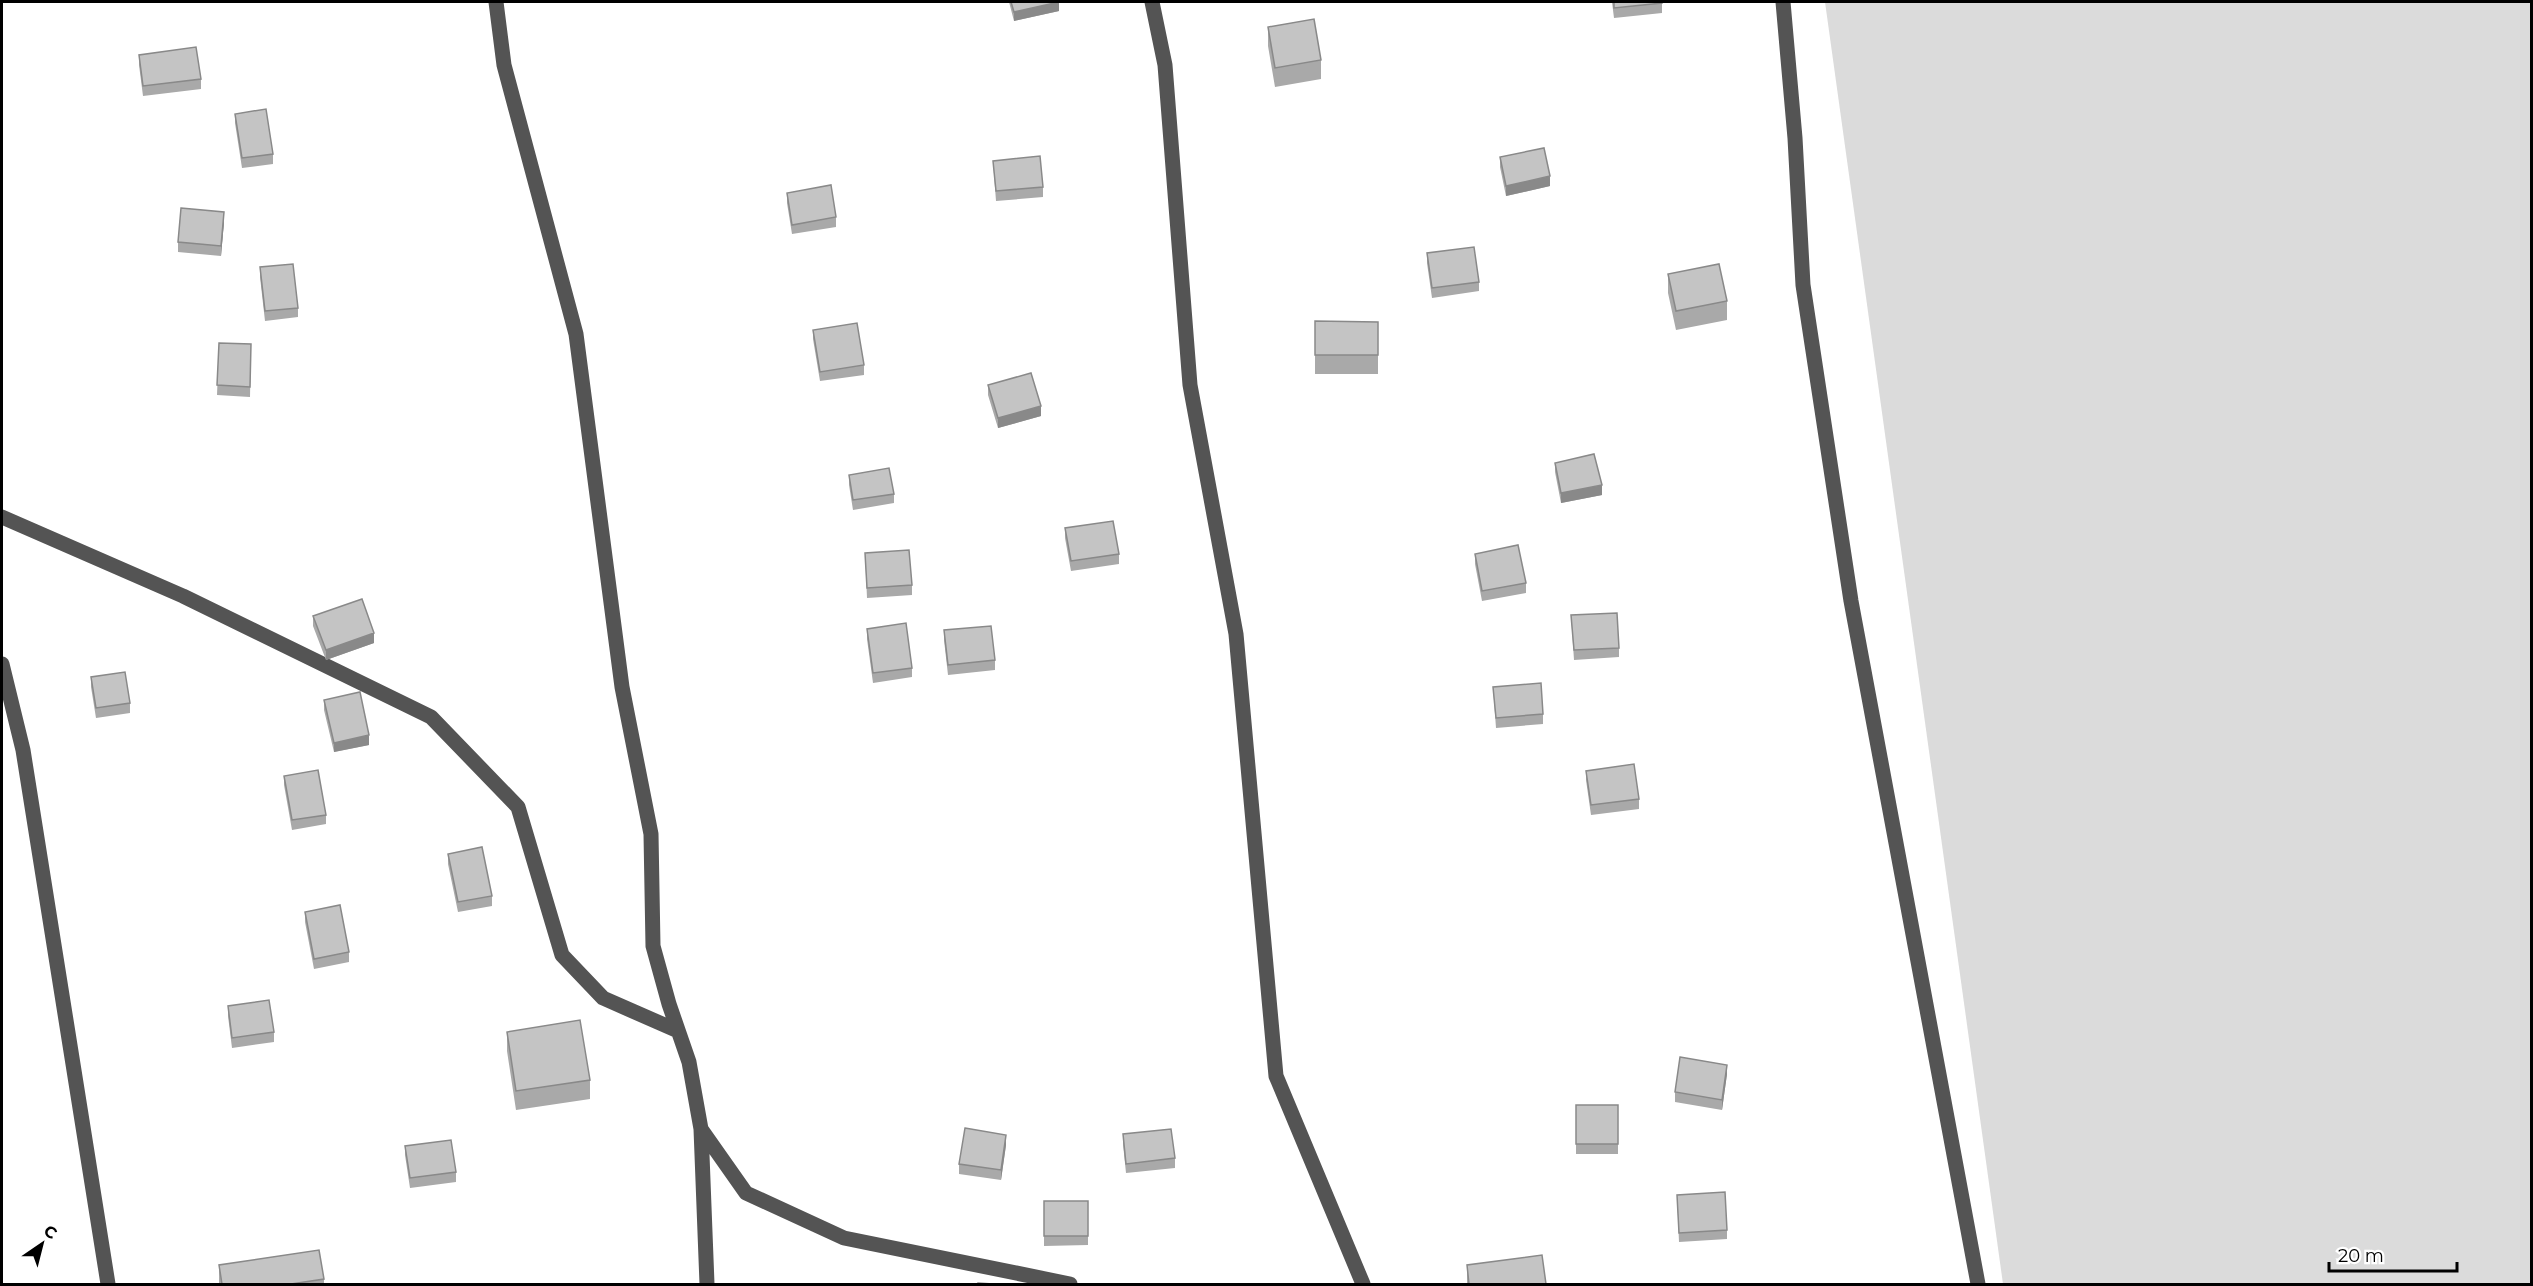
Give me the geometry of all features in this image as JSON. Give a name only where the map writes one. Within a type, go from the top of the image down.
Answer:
[{"type":"lane","points":[[496,2],[504,64],[576,334],[622,687],[651,834],[653,946],[689,1062],[700,1129],[707,1284]]},
{"type":"lane","points":[[1152,2],[1165,66],[1190,385],[1236,634],[1276,1076],[1363,1284]]},
{"type":"lane","points":[[1783,2],[1796,138],[1803,285],[1847,577],[1978,1284]]},
{"type":"lane","points":[[2,517],[183,596],[431,717],[518,807],[562,955],[603,999],[678,1031]]},
{"type":"lane","points":[[2,664],[22,750],[108,1284]]},
{"type":"lane","points":[[700,1129],[746,1193],[844,1238],[1070,1284]]},
{"type":"shaded area","points":[[1825,2],[2531,2],[2531,1284],[2003,1284]]},
{"type":"building","points":[[1011,2],[1059,2],[1014,12]]},
{"type":"building","points":[[1614,2],[1662,2],[1662,3],[1614,8]]},
{"type":"building","points":[[1314,19],[1321,60],[1275,68],[1268,27]]},
{"type":"building","points":[[196,47],[201,79],[143,86],[139,55]]},
{"type":"building","points":[[266,109],[273,154],[242,158],[235,114]]},
{"type":"building","points":[[1544,148],[1550,176],[1506,186],[1500,157]]},
{"type":"building","points":[[1040,156],[1043,187],[996,191],[993,161]]},
{"type":"building","points":[[831,185],[836,217],[792,225],[787,193]]},
{"type":"building","points":[[181,208],[224,212],[221,246],[178,242]]},
{"type":"building","points":[[1474,247],[1479,282],[1432,288],[1427,253]]},
{"type":"building","points":[[293,264],[298,308],[265,311],[260,267]]},
{"type":"building","points":[[1719,264],[1727,301],[1676,311],[1668,274]]},
{"type":"building","points":[[1315,321],[1378,322],[1378,355],[1315,355]]},
{"type":"building","points":[[857,323],[864,365],[820,372],[813,330]]},
{"type":"building","points":[[219,343],[251,344],[250,387],[217,385]]},
{"type":"building","points":[[1031,373],[1041,406],[998,418],[988,385]]},
{"type":"building","points":[[1594,454],[1602,485],[1561,493],[1555,463]]},
{"type":"building","points":[[889,468],[894,494],[853,500],[849,475]]},
{"type":"building","points":[[1113,521],[1119,554],[1071,561],[1065,528]]},
{"type":"building","points":[[1518,545],[1526,583],[1482,591],[1475,554]]},
{"type":"building","points":[[909,550],[912,585],[867,588],[865,553]]},
{"type":"building","points":[[362,599],[374,633],[326,650],[313,616]]},
{"type":"building","points":[[1617,613],[1619,648],[1574,650],[1571,615]]},
{"type":"building","points":[[906,623],[912,668],[873,673],[867,629]]},
{"type":"building","points":[[991,626],[995,660],[948,665],[944,630]]},
{"type":"building","points":[[125,672],[130,703],[96,708],[91,677]]},
{"type":"building","points":[[1541,683],[1543,714],[1496,718],[1493,687]]},
{"type":"building","points":[[360,692],[369,735],[334,743],[324,700]]},
{"type":"building","points":[[1634,764],[1639,799],[1591,805],[1586,771]]},
{"type":"building","points":[[318,770],[326,815],[292,820],[284,776]]},
{"type":"building","points":[[482,847],[492,896],[458,902],[448,854]]},
{"type":"building","points":[[340,905],[349,952],[314,959],[305,912]]},
{"type":"building","points":[[269,1000],[274,1032],[232,1038],[228,1006]]},
{"type":"building","points":[[580,1020],[590,1080],[516,1091],[507,1032]]},
{"type":"building","points":[[1680,1057],[1727,1065],[1722,1100],[1675,1092]]},
{"type":"building","points":[[1576,1105],[1618,1105],[1618,1144],[1576,1144]]},
{"type":"building","points":[[965,1128],[1006,1135],[1001,1170],[959,1164]]},
{"type":"building","points":[[1171,1129],[1175,1158],[1126,1164],[1123,1134]]},
{"type":"building","points":[[451,1140],[456,1172],[410,1178],[405,1146]]},
{"type":"building","points":[[1725,1192],[1727,1230],[1679,1233],[1677,1195]]},
{"type":"building","points":[[1044,1201],[1088,1201],[1088,1236],[1044,1236]]},
{"type":"building","points":[[319,1250],[324,1279],[291,1284],[222,1284],[219,1265]]},
{"type":"building","points":[[1542,1255],[1546,1284],[1469,1284],[1467,1265]]}]
